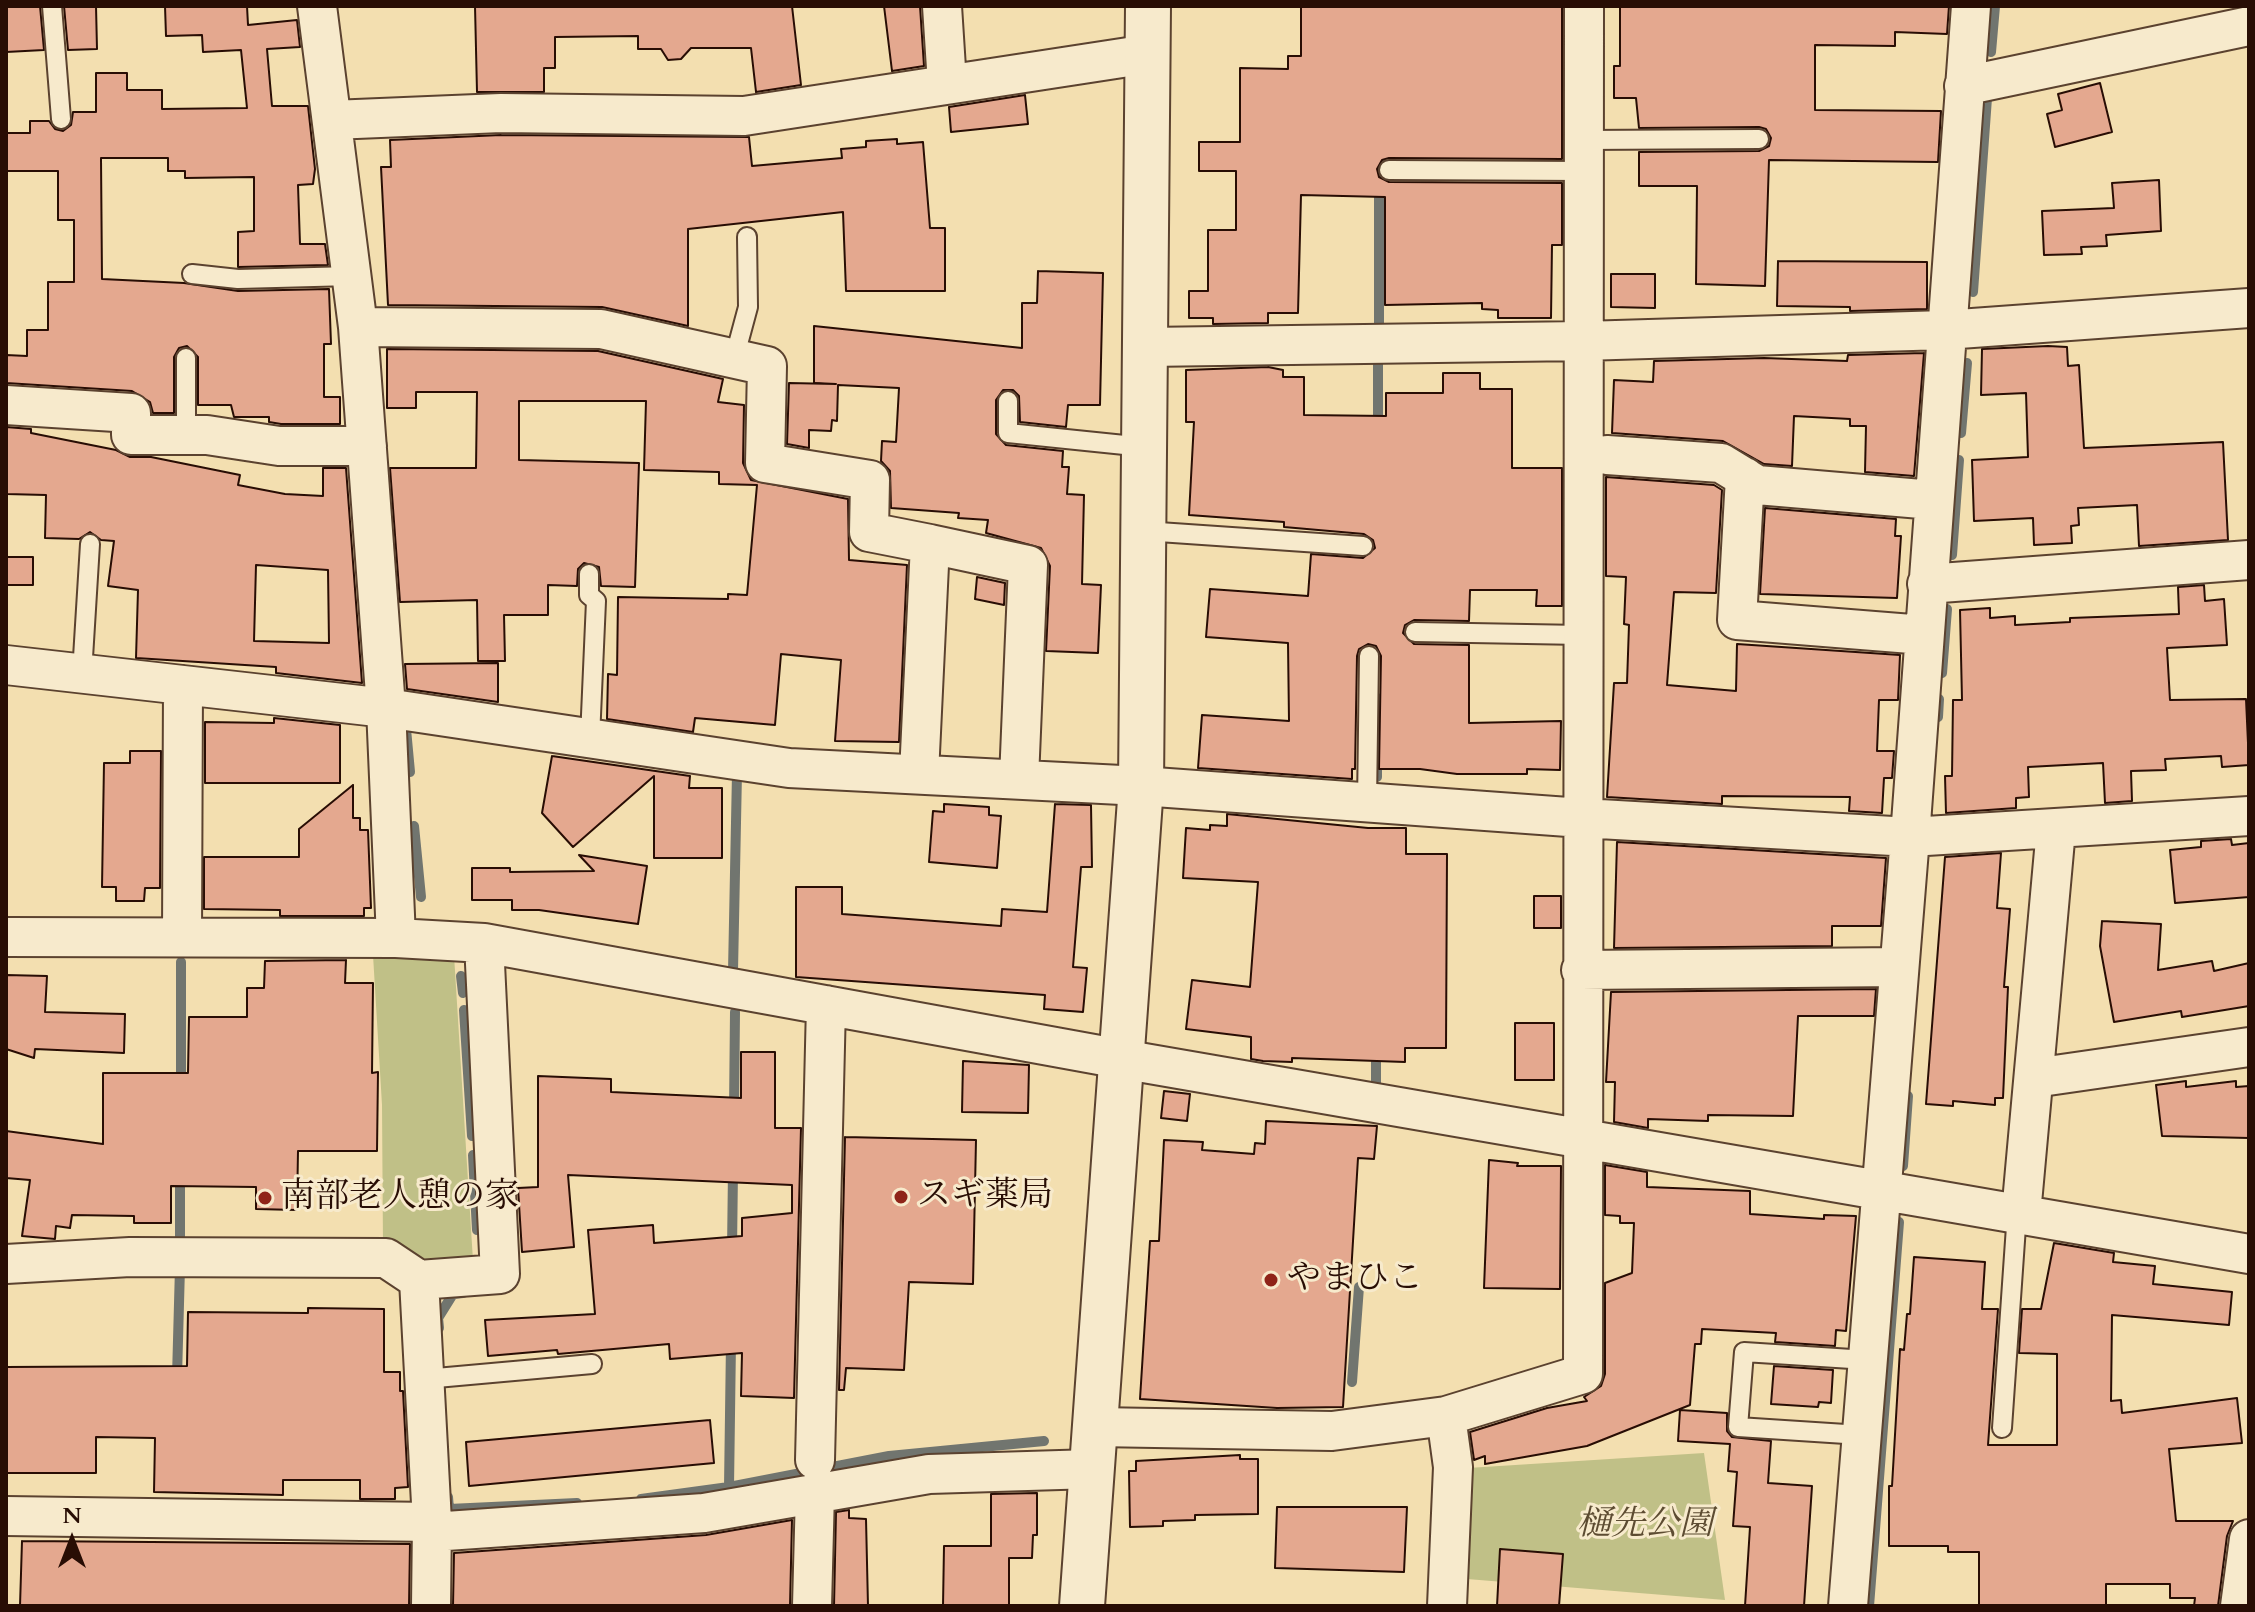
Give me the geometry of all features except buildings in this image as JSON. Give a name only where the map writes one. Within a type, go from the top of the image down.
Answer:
[{"type":"street","points":[[317,6],[358,327],[386,708],[396,938]]},
{"type":"street","points":[[942,6],[947,84]]},
{"type":"street","points":[[1082,1606],[1141,786],[1148,6]]},
{"type":"street","points":[[6,1516],[432,1527],[704,1513],[815,1476],[929,1474],[1094,1448],[1332,1431],[1446,1416],[1583,1374],[1584,6]]},
{"type":"street","points":[[1848,1606],[1910,837],[1971,6]]},
{"type":"street","points":[[1964,86],[2249,26]]},
{"type":"street","points":[[332,120],[501,113],[744,116],[1148,54]]},
{"type":"street","points":[[1146,347],[1583,341],[1945,330],[2249,308]]},
{"type":"street","points":[[358,327],[601,329],[767,366],[765,463],[870,480],[869,532],[1028,565],[1019,779]]},
{"type":"street","points":[[6,405],[131,413],[131,435],[186,435],[279,446],[367,446]]},
{"type":"street","points":[[1607,455],[1721,463],[1757,485],[1933,500]]},
{"type":"street","points":[[1745,477],[1737,620],[1924,635]]},
{"type":"street","points":[[919,774],[930,544]]},
{"type":"street","points":[[1927,584],[2249,560]]},
{"type":"street","points":[[6,665],[386,708],[789,768],[1141,786],[1582,818],[1910,837],[2249,816]]},
{"type":"street","points":[[182,937],[183,685]]},
{"type":"street","points":[[2019,1213],[2056,829]]},
{"type":"street","points":[[6,937],[396,938],[484,943],[1121,1059],[2249,1254]]},
{"type":"street","points":[[6,1264],[130,1257],[386,1258],[419,1280],[500,1274],[484,943]]},
{"type":"street","points":[[1581,970],[1899,967]]},
{"type":"street","points":[[812,1606],[826,1005]]},
{"type":"street","points":[[2034,1078],[2249,1047]]},
{"type":"street","points":[[419,1280],[432,1527],[431,1606]]},
{"type":"street","points":[[1446,1416],[1453,1467],[1447,1606]]},
{"type":"street","points":[[2240,1606],[2249,1539]]},
{"type":"lane","points":[[52,6],[61,119]]},
{"type":"lane","points":[[1389,170],[1759,139]]},
{"type":"lane","points":[[734,359],[748,307],[747,237]]},
{"type":"lane","points":[[192,274],[238,279],[352,276]]},
{"type":"lane","points":[[186,358],[186,435]]},
{"type":"lane","points":[[1008,401],[1008,433],[1145,447]]},
{"type":"lane","points":[[1144,531],[1363,546]]},
{"type":"lane","points":[[82,674],[90,544]]},
{"type":"lane","points":[[589,574],[589,595],[596,601],[590,738]]},
{"type":"lane","points":[[1415,632],[1582,635]]},
{"type":"lane","points":[[1367,803],[1369,656]]},
{"type":"lane","points":[[2002,1428],[2019,1213]]},
{"type":"lane","points":[[1861,1435],[1738,1427],[1742,1367],[1744,1352],[1867,1360]]},
{"type":"lane","points":[[425,1379],[592,1364]]},
{"type":"green space","points":[[373,955],[454,955],[473,1261],[426,1264],[383,1247],[382,1105]]},
{"type":"green space","name":"樋先公園","points":[[1704,1453],[1725,1600],[1467,1579],[1468,1468]]},
{"type":"waterway","points":[[1991,52],[1995,6]]},
{"type":"waterway","points":[[1973,292],[1987,98]]},
{"type":"waterway","points":[[1379,152],[1379,333]]},
{"type":"waterway","points":[[1961,433],[1967,363]]},
{"type":"waterway","points":[[1378,364],[1378,426]]},
{"type":"waterway","points":[[1952,555],[1959,460]]},
{"type":"waterway","points":[[1942,673],[1947,609]]},
{"type":"waterway","points":[[1377,698],[1377,777]]},
{"type":"waterway","points":[[1938,717],[1939,699]]},
{"type":"waterway","points":[[406,729],[410,772]]},
{"type":"waterway","points":[[733,971],[737,773]]},
{"type":"waterway","points":[[414,826],[421,897]]},
{"type":"waterway","points":[[181,962],[181,1084]]},
{"type":"waterway","points":[[461,976],[463,993]]},
{"type":"waterway","points":[[464,1010],[472,1136]]},
{"type":"waterway","points":[[734,1110],[735,1012]]},
{"type":"waterway","points":[[1376,1047],[1376,1089]]},
{"type":"waterway","points":[[1903,1166],[1908,1096]]},
{"type":"waterway","points":[[473,1155],[477,1230]]},
{"type":"waterway","points":[[732,1250],[733,1170]]},
{"type":"waterway","points":[[180,1172],[180,1247]]},
{"type":"waterway","points":[[1869,1606],[1899,1222]]},
{"type":"waterway","points":[[177,1377],[180,1267]]},
{"type":"waterway","points":[[1352,1382],[1359,1287]]},
{"type":"waterway","points":[[439,1328],[438,1318],[453,1294],[463,1293]]},
{"type":"waterway","points":[[729,1487],[731,1342]]},
{"type":"waterway","points":[[641,1499],[729,1487],[889,1456],[1044,1441]]},
{"type":"waterway","points":[[448,1497],[449,1509],[577,1503]]},
{"type":"place","name":"スギ薬局","points":[[901,1197]]},
{"type":"place","name":"南部老人憩の家","points":[[265,1198]]},
{"type":"place","name":"やまひこ","points":[[1271,1280]]}]
